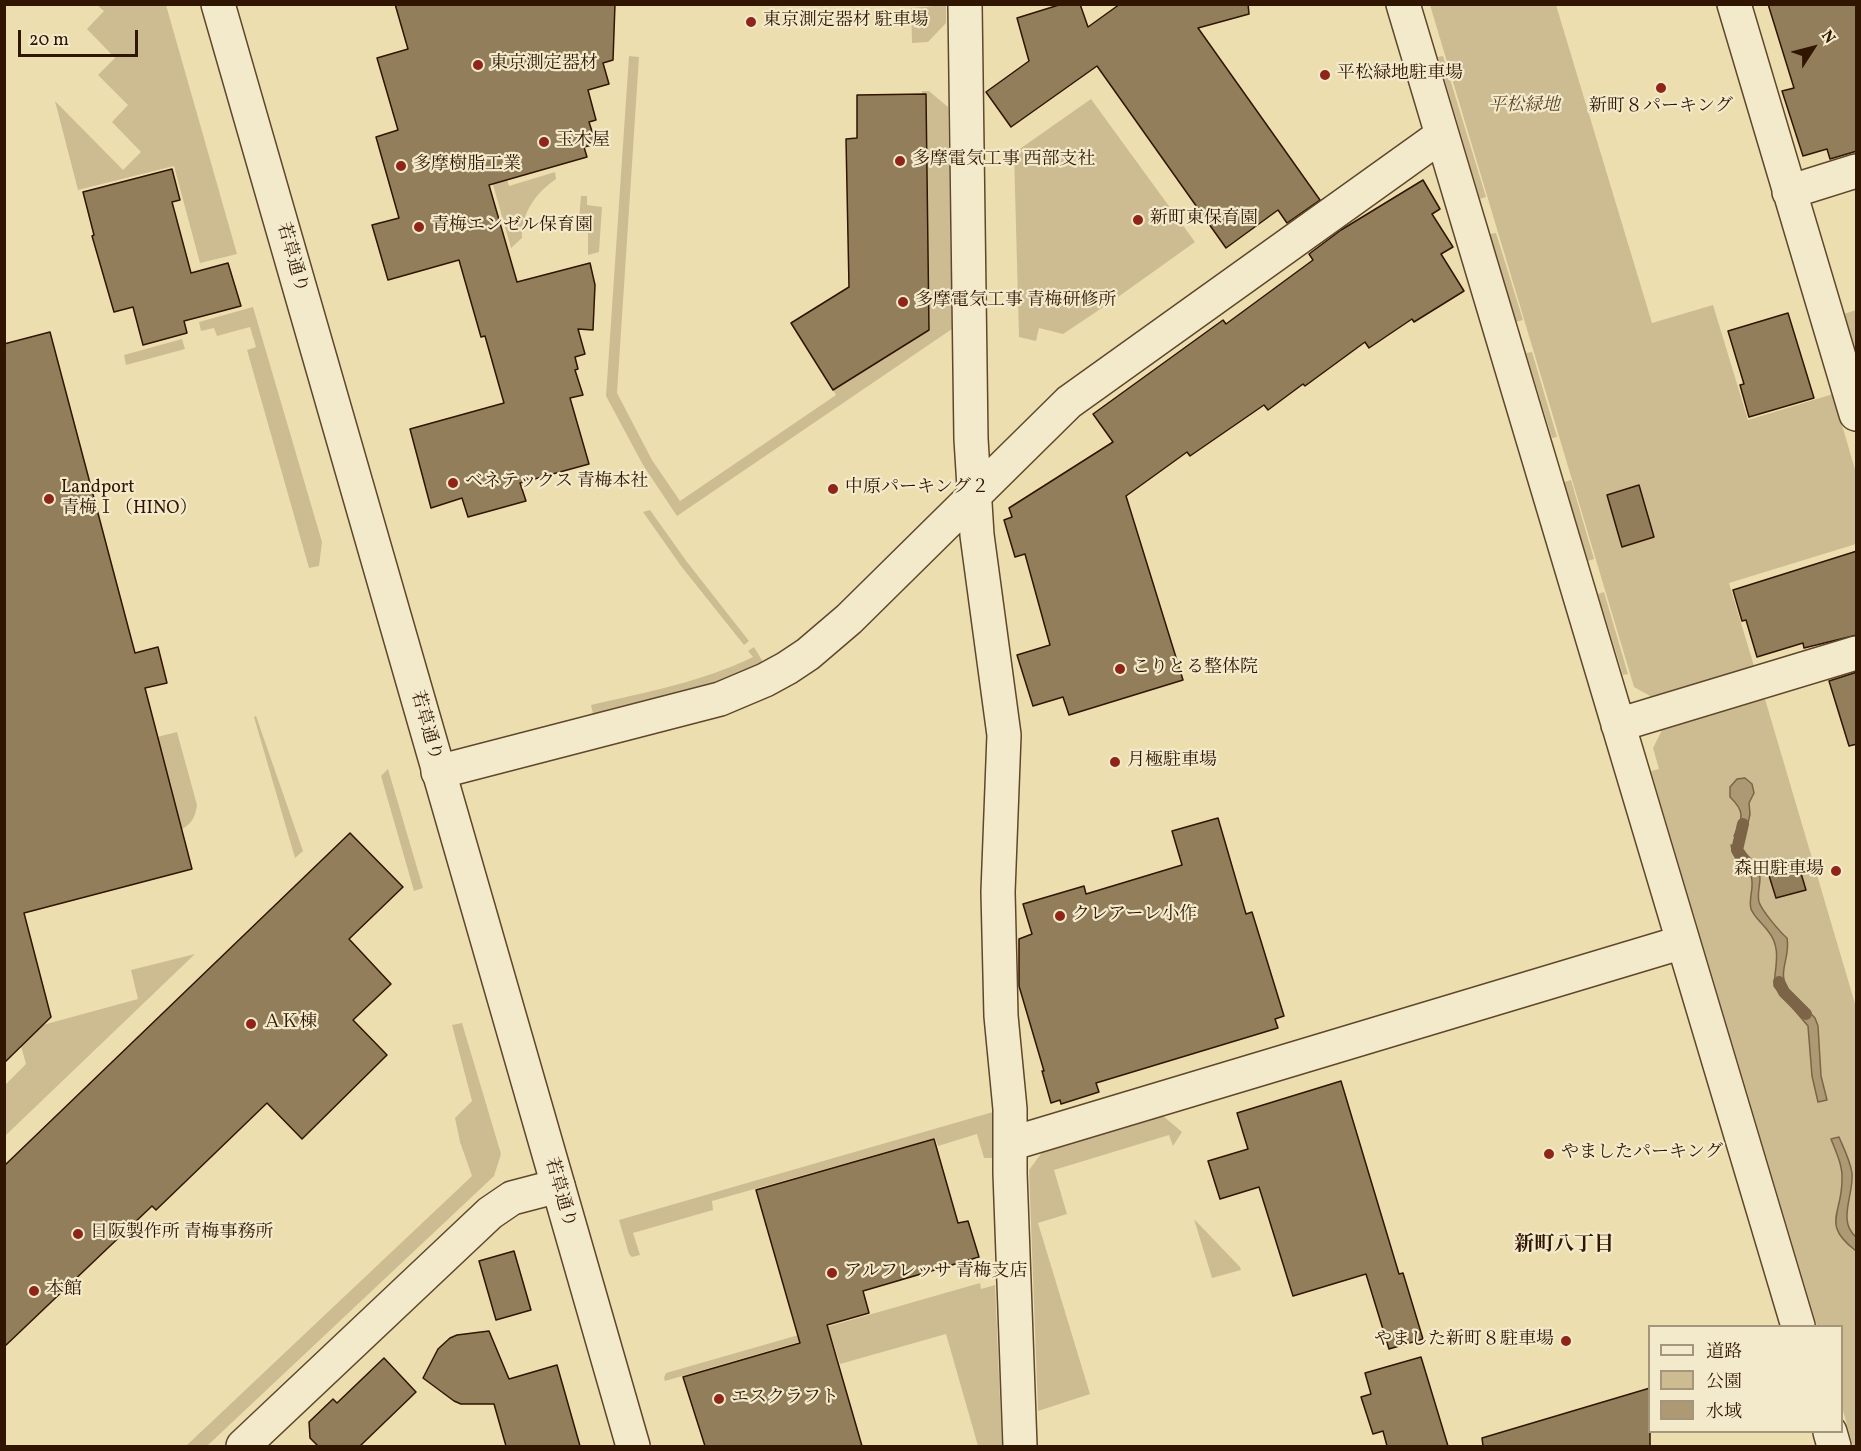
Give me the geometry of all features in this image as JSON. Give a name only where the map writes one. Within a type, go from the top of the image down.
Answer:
[{"type":"street","name":"若草通り","points":[[218,4],[633,1446]]},
{"type":"street","points":[[965,4],[970,439],[977,535],[1004,735],[998,892],[1001,1016],[1010,1109],[1020,1446]]},
{"type":"street","points":[[1403,4],[1798,1325]]},
{"type":"street","points":[[1734,4],[1857,414]]},
{"type":"street","points":[[438,772],[720,699],[765,680],[801,659],[892,578],[1069,402],[1442,135]]},
{"type":"street","points":[[1790,192],[1857,171]]},
{"type":"street","points":[[1618,725],[1857,653]]},
{"type":"street","points":[[1010,1144],[1683,942]]},
{"type":"street","points":[[243,1446],[490,1213],[512,1198],[558,1186]]},
{"type":"green space","points":[[97,5],[166,5],[237,254],[200,263],[174,166],[78,190],[55,101],[123,170],[141,152],[112,122],[128,105],[98,75],[115,58],[87,29],[104,11]]},
{"type":"green space","points":[[946,5],[946,23],[928,42],[912,43],[911,8]]},
{"type":"green space","name":"平松緑地","points":[[1430,5],[1556,5],[1652,323],[1713,305],[1748,420],[1833,394],[1856,473],[1856,544],[1729,583],[1754,666],[1652,697],[1634,687]]},
{"type":"green space","points":[[629,56],[639,57],[617,393],[652,460],[680,501],[836,395],[833,390],[929,330],[926,95],[922,94],[922,91],[929,91],[948,107],[952,329],[677,516],[643,465],[606,396]]},
{"type":"green space","points":[[1443,56],[1486,197],[1480,199],[1438,57]]},
{"type":"green space","points":[[1091,99],[1195,242],[1063,334],[1039,328],[1036,341],[1019,337],[1014,153]]},
{"type":"green space","points":[[485,102],[509,186],[555,172],[556,179],[531,204],[524,220],[522,238],[511,248],[486,160]]},
{"type":"green space","points":[[581,196],[587,196],[587,205],[602,207],[599,252],[588,255],[588,233],[578,231]]},
{"type":"green space","points":[[1496,233],[1523,320],[1516,322],[1490,234]]},
{"type":"green space","points":[[253,307],[322,542],[319,566],[309,568],[247,350],[256,347],[250,327],[217,336],[214,328],[201,331],[199,322]]},
{"type":"green space","points":[[1856,310],[1856,355],[1844,314]]},
{"type":"green space","points":[[182,339],[185,349],[126,365],[124,355]]},
{"type":"green space","points":[[1532,352],[1557,437],[1552,438],[1526,353]]},
{"type":"green space","points":[[1571,480],[1594,559],[1588,561],[1564,482]]},
{"type":"green space","points":[[650,510],[687,562],[749,641],[744,645],[681,566],[643,512]]},
{"type":"green space","points":[[1604,592],[1628,674],[1623,675],[1598,594]]},
{"type":"green space","points":[[754,647],[763,662],[743,672],[680,694],[593,714],[591,705],[674,686],[734,666],[753,657],[748,651]]},
{"type":"green space","points":[[1765,699],[1856,1007],[1856,1446],[1853,1446],[1843,1411],[1843,1325],[1817,1325],[1651,771],[1659,769],[1653,748],[1662,730]]},
{"type":"green space","points":[[256,716],[303,851],[295,858],[254,717]]},
{"type":"green space","points":[[177,732],[197,805],[192,820],[181,830],[157,737]]},
{"type":"green space","points":[[388,769],[423,888],[414,891],[381,776]]},
{"type":"green space","points":[[195,954],[5,1136],[5,1085],[26,1064],[17,1032],[138,999],[131,970]]},
{"type":"green space","points":[[462,1023],[501,1154],[494,1176],[207,1446],[186,1446],[472,1176],[460,1142],[455,1118],[472,1101],[452,1025]]},
{"type":"green space","points":[[993,1112],[993,1158],[984,1158],[977,1134],[938,1146],[935,1138],[712,1201],[713,1210],[633,1233],[640,1255],[632,1257],[629,1254],[619,1220]]},
{"type":"green space","points":[[1162,1115],[1182,1132],[1173,1146],[1169,1135],[1054,1170],[1067,1214],[1038,1223],[1090,1394],[1038,1411],[1029,1170],[1043,1151]]},
{"type":"green space","points":[[1194,1219],[1240,1267],[1241,1270],[1212,1278]]},
{"type":"green space","points":[[980,1283],[981,1289],[995,1285],[1002,1446],[978,1446],[946,1334],[840,1364],[830,1333],[665,1381],[664,1378],[666,1373]]},
{"type":"water","points":[[1745,778],[1752,784],[1754,793],[1749,803],[1750,814],[1744,841],[1734,836],[1741,815],[1738,806],[1730,797],[1730,787],[1737,779]]},
{"type":"water","points":[[1731,845],[1741,850],[1754,863],[1760,878],[1759,902],[1787,938],[1784,979],[1790,993],[1784,999],[1774,986],[1777,957],[1775,944],[1751,909],[1751,876],[1736,859]]},
{"type":"water","points":[[1797,999],[1815,1018],[1818,1026],[1821,1076],[1827,1100],[1818,1102],[1812,1076],[1808,1026],[1791,1006]]},
{"type":"water","points":[[1839,1137],[1852,1173],[1847,1216],[1850,1231],[1856,1237],[1856,1251],[1845,1242],[1836,1226],[1842,1175],[1839,1159],[1831,1139]]},
{"type":"building","points":[[395,4],[615,4],[613,60],[603,63],[609,84],[588,90],[596,120],[589,122],[596,144],[584,147],[587,157],[489,185],[517,282],[590,263],[595,285],[593,330],[578,329],[585,354],[575,357],[578,369],[575,370],[583,395],[570,398],[589,464],[520,483],[526,501],[468,517],[462,498],[431,508],[410,429],[504,403],[485,336],[481,337],[459,260],[388,280],[372,225],[399,218],[376,137],[398,130],[377,58],[408,49]]},
{"type":"building","points":[[1062,4],[1080,4],[1088,27],[1120,4],[1248,4],[1249,14],[1198,28],[1320,200],[1287,223],[1278,210],[1226,248],[1097,66],[1011,127],[986,92],[1029,61],[1017,18]]},
{"type":"building","points":[[1768,4],[1857,4],[1857,151],[1830,159],[1827,149],[1803,156],[1782,91],[1794,88]]},
{"type":"building","points":[[926,94],[929,330],[833,390],[791,323],[849,287],[846,139],[857,138],[857,95]]},
{"type":"building","points":[[172,169],[180,200],[172,202],[191,273],[228,263],[241,306],[184,321],[187,333],[143,345],[133,307],[114,312],[92,236],[94,235],[83,192]]},
{"type":"building","points":[[1423,180],[1440,209],[1432,214],[1453,247],[1441,254],[1464,291],[1414,322],[1412,319],[1369,348],[1365,342],[1268,410],[1264,405],[1190,456],[1187,452],[1126,496],[1183,680],[1069,715],[1063,697],[1033,706],[1017,655],[1050,645],[1025,554],[1015,557],[1004,520],[1012,517],[1009,508],[1113,442],[1093,414],[1223,320],[1226,324],[1313,260],[1309,254],[1341,230]]},
{"type":"building","points":[[1788,313],[1814,398],[1749,417],[1740,385],[1744,384],[1728,331]]},
{"type":"building","name":"Landport 青梅Ⅰ（HINO）","points":[[50,332],[135,653],[158,647],[167,683],[145,688],[192,869],[24,913],[51,1017],[4,1063],[4,344]]},
{"type":"building","points":[[1639,485],[1654,537],[1622,547],[1607,495]]},
{"type":"building","points":[[1857,551],[1857,635],[1804,648],[1803,643],[1757,657],[1746,620],[1742,621],[1733,590]]},
{"type":"building","points":[[1857,672],[1857,744],[1849,746],[1829,681]]},
{"type":"building","points":[[1218,818],[1246,914],[1252,912],[1284,1016],[1275,1019],[1278,1028],[1096,1083],[1099,1092],[1061,1104],[1060,1100],[1051,1103],[1019,986],[1019,939],[1032,934],[1023,904],[1084,886],[1086,894],[1182,865],[1172,831]]},
{"type":"building","name":"ＡＫ棟","points":[[350,833],[403,887],[349,939],[391,984],[353,1020],[387,1055],[302,1139],[267,1103],[156,1210],[152,1206],[4,1347],[4,1166]]},
{"type":"building","points":[[1797,860],[1806,890],[1776,898],[1767,869]]},
{"type":"building","points":[[1341,1081],[1399,1274],[1403,1273],[1423,1339],[1389,1349],[1366,1274],[1293,1296],[1259,1187],[1220,1199],[1208,1161],[1248,1149],[1237,1113]]},
{"type":"building","points":[[934,1139],[958,1223],[968,1221],[979,1257],[863,1291],[869,1313],[827,1325],[862,1446],[705,1446],[683,1377],[800,1343],[756,1190]]},
{"type":"building","points":[[514,1251],[531,1310],[496,1320],[479,1261]]},
{"type":"building","points":[[489,1331],[509,1379],[557,1365],[580,1446],[506,1446],[494,1404],[461,1404],[423,1378],[438,1349],[450,1338]]},
{"type":"building","points":[[1421,1357],[1448,1446],[1387,1446],[1383,1431],[1373,1434],[1361,1397],[1371,1394],[1365,1373]]},
{"type":"building","points":[[384,1358],[416,1392],[360,1446],[318,1446],[310,1438],[309,1422],[333,1399],[337,1403]]},
{"type":"building","points":[[1648,1389],[1650,1446],[1483,1446],[1482,1438]]},
{"type":"waterway","points":[[1743,824],[1737,850],[1744,860]]},
{"type":"waterway","points":[[1779,982],[1784,992],[1806,1014]]},
{"type":"place","name":"東京測定器材 駐車場","points":[[751,22]]},
{"type":"place","name":"東京測定器材","points":[[478,65]]},
{"type":"place","name":"平松緑地駐車場","points":[[1325,75]]},
{"type":"place","name":"新町８パーキング","points":[[1661,88]]},
{"type":"place","name":"玉木屋","points":[[544,142]]},
{"type":"place","name":"多摩電気工事 西部支社","points":[[900,161]]},
{"type":"place","name":"多摩樹脂工業","points":[[401,166]]},
{"type":"place","name":"新町東保育園","points":[[1138,220]]},
{"type":"place","name":"青梅エンゼル保育園","points":[[419,227]]},
{"type":"place","name":"多摩電気工事 青梅研修所","points":[[903,302]]},
{"type":"place","name":"ベネテックス 青梅本社","points":[[453,483]]},
{"type":"place","name":"中原パーキング２","points":[[833,489]]},
{"type":"place","name":"Landport 青梅Ⅰ（HINO）","points":[[49,499]]},
{"type":"place","name":"こりとる整体院","points":[[1120,669]]},
{"type":"place","name":"月極駐車場","points":[[1115,762]]},
{"type":"place","name":"森田駐車場","points":[[1836,871]]},
{"type":"place","name":"クレアーレ小作","points":[[1060,916]]},
{"type":"place","name":"ＡＫ棟","points":[[251,1024]]},
{"type":"place","name":"やましたパーキング","points":[[1549,1154]]},
{"type":"place","name":"日阪製作所 青梅事務所","points":[[78,1234]]},
{"type":"place","name":"アルフレッサ 青梅支店","points":[[832,1273]]},
{"type":"place","name":"本館","points":[[34,1291]]},
{"type":"place","name":"やました新町８駐車場","points":[[1566,1341]]},
{"type":"place","name":"エスクラフト","points":[[719,1399]]},
{"type":"district","name":"新町八丁目","points":[[1564,1246]]}]
